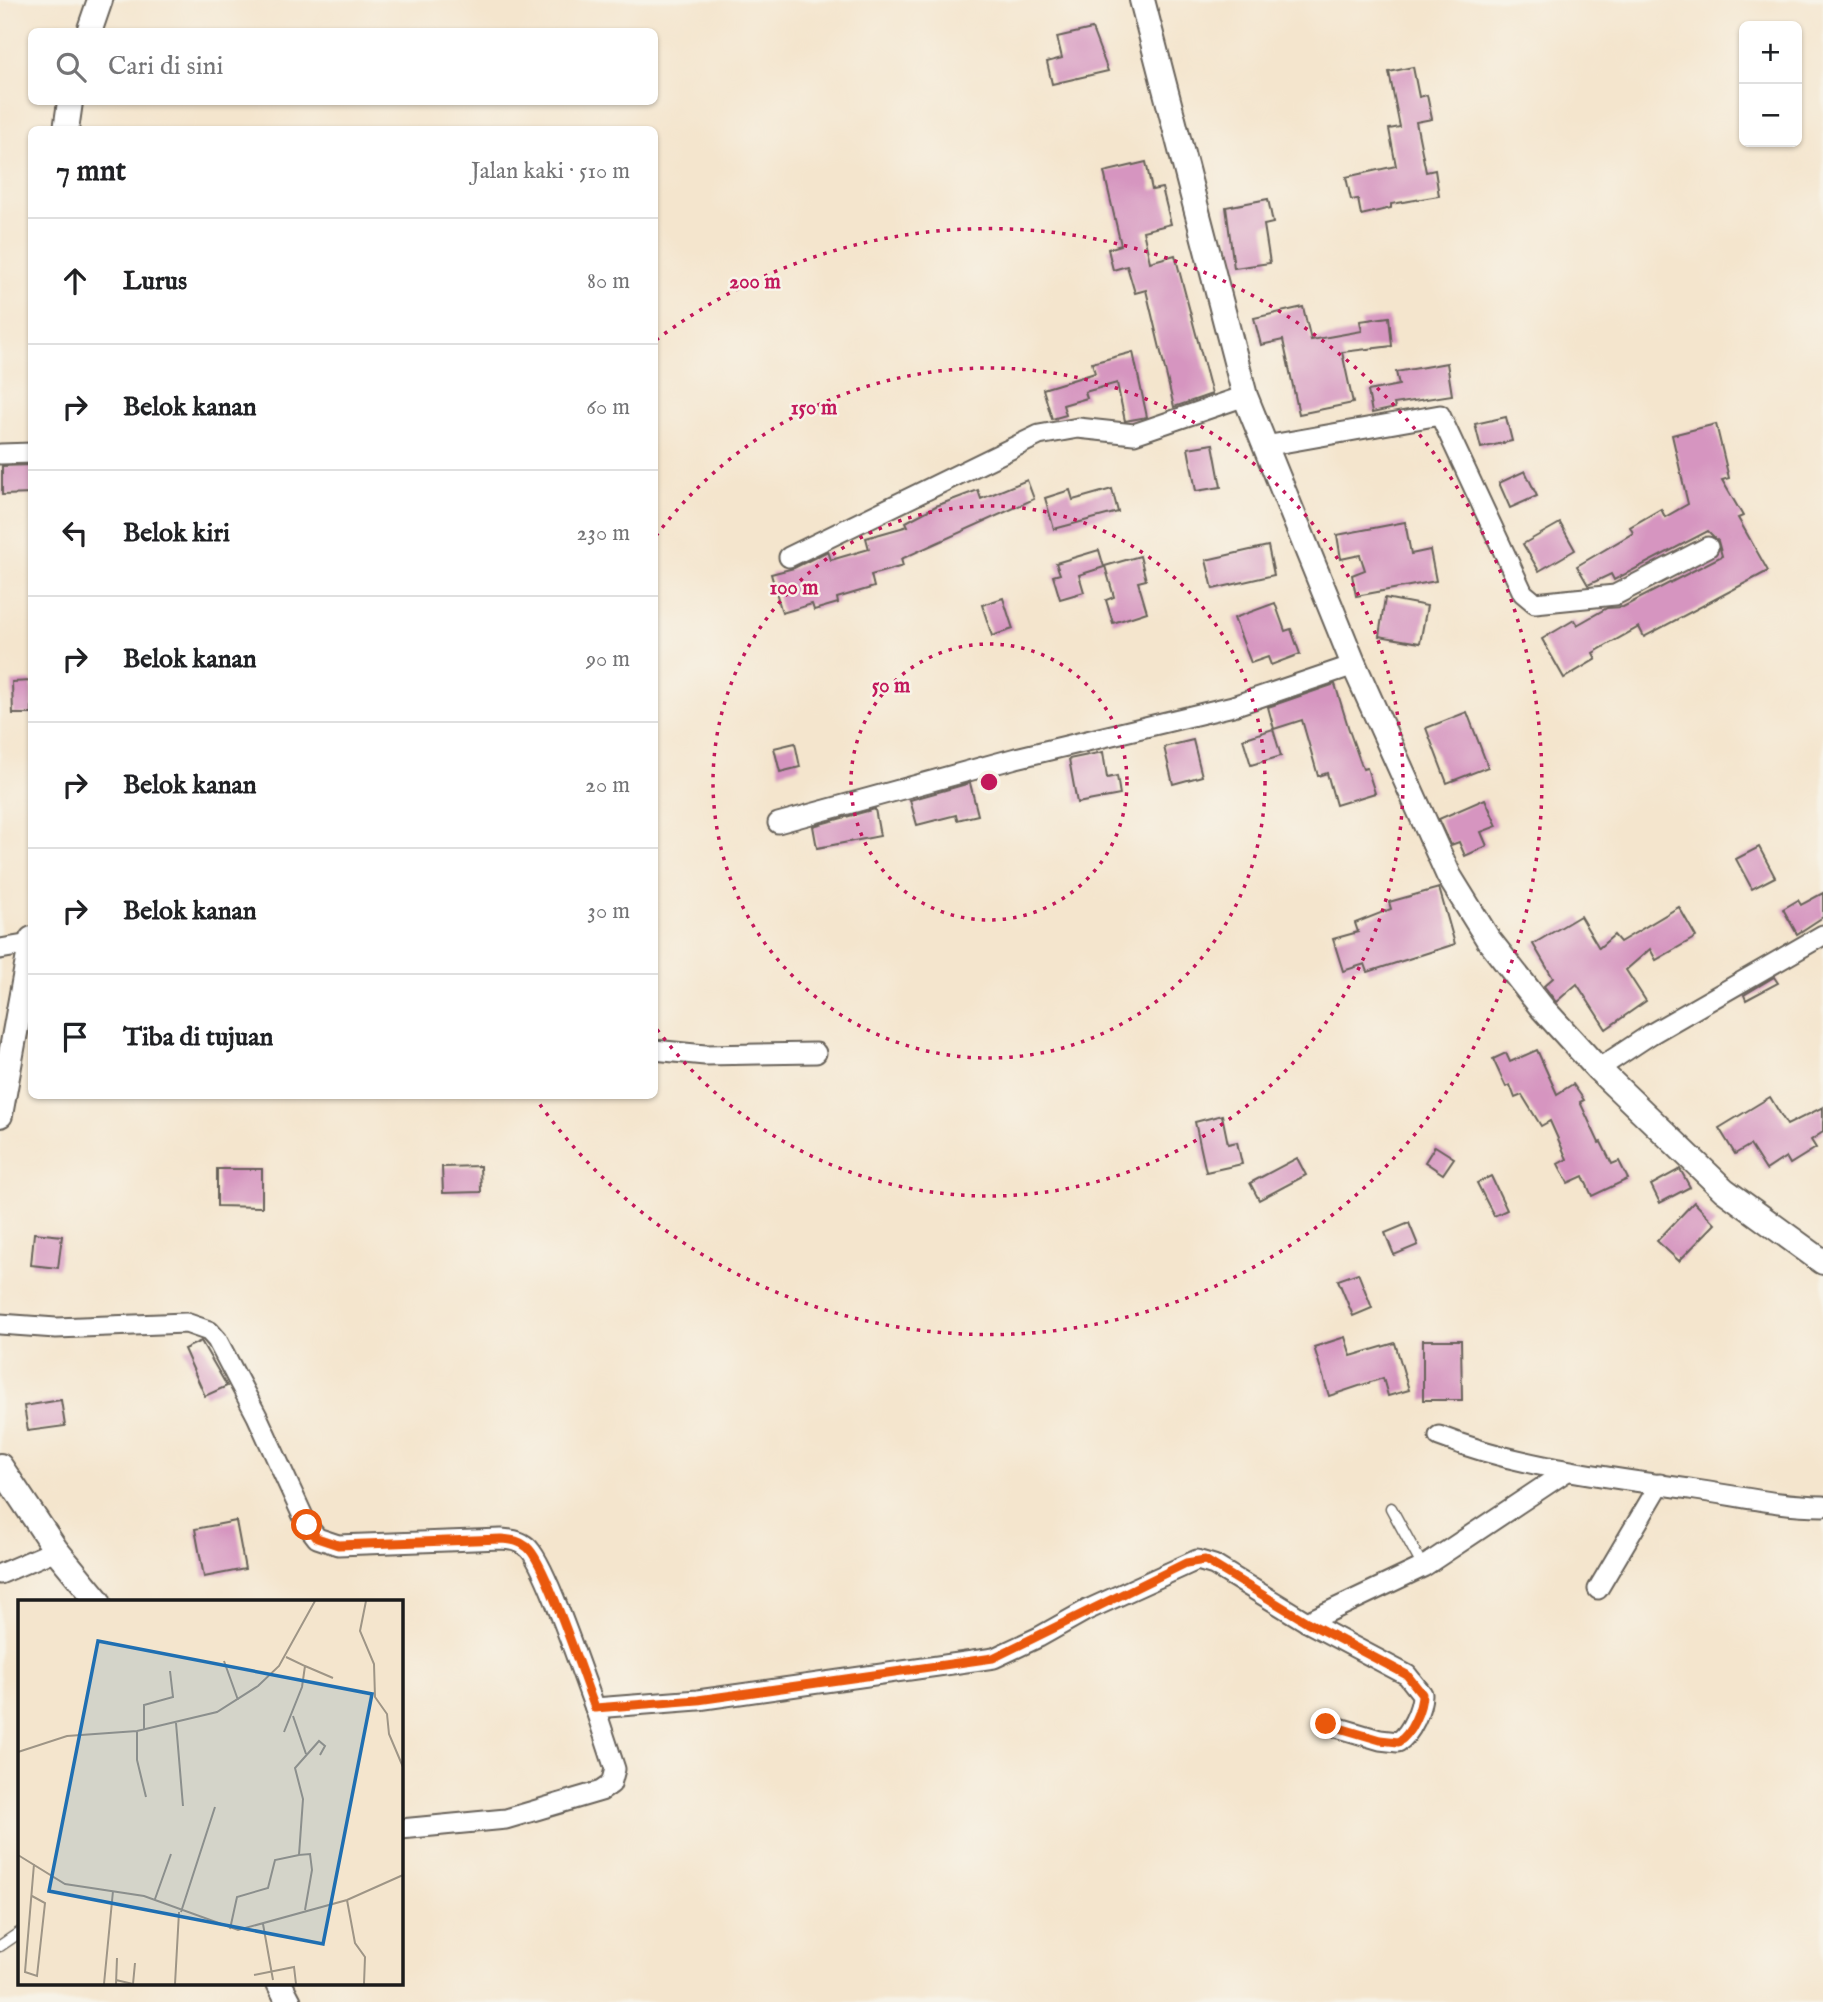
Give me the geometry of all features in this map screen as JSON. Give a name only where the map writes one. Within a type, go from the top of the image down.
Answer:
[{"type":"street","points":[[90,28],[100,0]]},
{"type":"street","points":[[1142,0],[1245,396],[1354,665],[1449,876],[1488,939],[1543,1009],[1598,1069],[1724,1190],[1823,1262]]},
{"type":"street","points":[[67,126],[70,105]]},
{"type":"street","points":[[789,557],[1039,435],[1078,428],[1134,434],[1245,396]]},
{"type":"street","points":[[1265,446],[1440,415],[1523,593],[1535,603],[1615,595],[1708,547]]},
{"type":"street","points":[[0,454],[28,453]]},
{"type":"street","points":[[778,822],[1016,758],[1233,706],[1354,665]]},
{"type":"street","points":[[1598,1069],[1651,1034],[1823,935]]},
{"type":"street","points":[[0,949],[28,949]]},
{"type":"street","points":[[0,1115],[28,960]]},
{"type":"street","points":[[658,1050],[705,1055],[816,1053]]},
{"type":"street","points":[[0,1324],[55,1328],[186,1324],[209,1331],[217,1340],[257,1416],[307,1525],[317,1538],[338,1545],[501,1539],[516,1540],[527,1547],[541,1569],[595,1708],[615,1769],[611,1784],[601,1791],[506,1819],[402,1829]]},
{"type":"street","points":[[1439,1436],[1567,1471],[1781,1503],[1823,1506]]},
{"type":"street","points":[[0,1466],[56,1550],[97,1600]]},
{"type":"street","points":[[1307,1622],[1423,1567],[1567,1471]]},
{"type":"street","points":[[1598,1589],[1660,1485]]},
{"type":"street","points":[[0,1574],[56,1550]]},
{"type":"street","points":[[595,1708],[698,1700],[993,1658],[1099,1604],[1197,1560],[1214,1565],[1307,1622],[1407,1675],[1422,1694],[1405,1737],[1398,1742],[1380,1740],[1326,1724]]},
{"type":"street","points":[[280,1984],[289,2002]]},
{"type":"lane","points":[[1391,1508],[1423,1567]]},
{"type":"lane","points":[[0,1946],[18,1934]]},
{"type":"building","points":[[1092,29],[1108,71],[1052,84],[1047,62],[1062,58],[1057,37]]},
{"type":"building","points":[[1413,67],[1419,97],[1427,95],[1432,119],[1416,122],[1426,172],[1435,170],[1439,196],[1391,204],[1391,208],[1361,215],[1358,199],[1351,200],[1346,177],[1396,166],[1389,129],[1400,127],[1389,72]]},
{"type":"building","points":[[1146,162],[1152,190],[1162,188],[1171,224],[1143,231],[1150,262],[1175,255],[1212,394],[1174,407],[1146,290],[1135,293],[1127,266],[1113,270],[1108,249],[1121,245],[1104,172]]},
{"type":"building","points":[[1268,199],[1273,223],[1264,225],[1270,263],[1234,268],[1226,207]]},
{"type":"building","points":[[1303,307],[1311,340],[1362,331],[1360,321],[1389,317],[1392,346],[1342,352],[1353,403],[1299,414],[1283,340],[1261,345],[1254,318]]},
{"type":"building","points":[[1133,352],[1147,417],[1125,421],[1117,383],[1085,392],[1087,398],[1063,405],[1066,415],[1052,419],[1043,389],[1095,373],[1092,363]]},
{"type":"building","points":[[1447,363],[1452,395],[1394,404],[1395,408],[1372,413],[1368,391],[1399,385],[1396,372]]},
{"type":"building","points":[[1506,417],[1512,441],[1481,448],[1475,424]]},
{"type":"building","points":[[1716,424],[1729,478],[1722,480],[1743,516],[1738,518],[1768,571],[1644,637],[1639,627],[1593,653],[1596,659],[1564,678],[1542,639],[1574,620],[1577,625],[1607,608],[1623,607],[1722,556],[1718,541],[1708,531],[1614,580],[1611,574],[1588,585],[1577,566],[1633,533],[1630,527],[1661,509],[1665,517],[1688,504],[1672,435]]},
{"type":"building","points":[[1213,444],[1221,487],[1196,491],[1188,448]]},
{"type":"building","points":[[28,465],[28,494],[2,495],[2,466]]},
{"type":"building","points":[[1525,471],[1537,496],[1510,508],[1499,483]]},
{"type":"building","points":[[1027,480],[1034,499],[901,559],[903,566],[871,575],[874,587],[837,598],[838,603],[814,610],[812,604],[782,613],[771,574],[794,568],[828,551],[831,560],[869,549],[866,538],[908,526],[906,522],[936,506],[978,490],[981,499]]},
{"type":"building","points":[[1112,489],[1118,512],[1054,529],[1045,498],[1070,490],[1073,500]]},
{"type":"building","points":[[1405,522],[1411,554],[1430,550],[1436,581],[1356,596],[1352,575],[1365,570],[1360,555],[1341,559],[1337,535]]},
{"type":"building","points":[[1560,523],[1575,550],[1539,571],[1523,544]]},
{"type":"building","points":[[1268,546],[1274,575],[1213,589],[1206,560]]},
{"type":"building","points":[[1099,550],[1104,567],[1079,575],[1084,592],[1060,599],[1053,576],[1060,574],[1056,563]]},
{"type":"building","points":[[1140,556],[1146,580],[1138,582],[1147,612],[1113,623],[1106,600],[1114,597],[1105,566]]},
{"type":"building","points":[[1003,598],[1013,629],[992,636],[982,605]]},
{"type":"building","points":[[1385,598],[1427,606],[1420,643],[1379,636]]},
{"type":"building","points":[[1275,603],[1285,631],[1291,629],[1300,654],[1271,665],[1268,657],[1251,663],[1234,618]]},
{"type":"building","points":[[28,681],[28,714],[13,714],[12,682]]},
{"type":"building","points":[[1335,684],[1363,769],[1367,768],[1375,793],[1336,805],[1327,773],[1318,776],[1302,720],[1274,729],[1268,707]]},
{"type":"building","points":[[1467,712],[1488,767],[1447,783],[1426,728]]},
{"type":"building","points":[[1273,729],[1281,756],[1251,765],[1243,739]]},
{"type":"building","points":[[1193,740],[1202,776],[1173,784],[1164,747]]},
{"type":"building","points":[[795,743],[800,767],[780,772],[774,748]]},
{"type":"building","points":[[1103,752],[1107,778],[1117,776],[1120,795],[1077,803],[1069,759]]},
{"type":"building","points":[[970,783],[978,815],[957,820],[956,815],[917,825],[910,800]]},
{"type":"building","points":[[1485,799],[1497,826],[1481,832],[1487,846],[1465,856],[1459,842],[1451,845],[1439,819]]},
{"type":"building","points":[[875,809],[880,836],[817,848],[813,826]]},
{"type":"building","points":[[1759,847],[1775,877],[1752,889],[1736,859]]},
{"type":"building","points":[[1439,888],[1455,944],[1368,972],[1365,964],[1343,971],[1333,939],[1358,932],[1355,923],[1391,909],[1389,902]]},
{"type":"building","points":[[1823,893],[1823,917],[1797,934],[1783,909],[1798,900],[1801,905]]},
{"type":"building","points":[[1679,907],[1696,937],[1656,960],[1650,949],[1626,970],[1646,1001],[1606,1029],[1577,984],[1556,1002],[1544,986],[1553,978],[1533,944],[1580,916],[1599,948],[1614,935],[1620,942]]},
{"type":"building","points":[[1774,977],[1778,983],[1746,1000],[1744,995]]},
{"type":"building","points":[[1537,1050],[1557,1094],[1573,1084],[1584,1100],[1580,1102],[1599,1143],[1601,1142],[1612,1164],[1619,1161],[1628,1179],[1592,1196],[1583,1176],[1568,1183],[1558,1164],[1567,1159],[1550,1121],[1541,1126],[1522,1095],[1515,1098],[1510,1085],[1506,1087],[1493,1059],[1506,1053],[1510,1062]]},
{"type":"building","points":[[1770,1097],[1787,1125],[1823,1107],[1823,1132],[1811,1140],[1816,1148],[1790,1164],[1786,1157],[1766,1170],[1750,1145],[1735,1154],[1719,1128]]},
{"type":"building","points":[[1222,1115],[1228,1144],[1237,1142],[1242,1164],[1206,1172],[1195,1122]]},
{"type":"building","points":[[1435,1146],[1454,1158],[1443,1174],[1425,1162]]},
{"type":"building","points":[[1297,1158],[1306,1175],[1259,1200],[1250,1183]]},
{"type":"building","points":[[480,1166],[481,1192],[443,1193],[442,1167]]},
{"type":"building","points":[[217,1169],[262,1169],[262,1207],[217,1206]]},
{"type":"building","points":[[1680,1169],[1690,1187],[1660,1203],[1651,1185]]},
{"type":"building","points":[[1491,1176],[1507,1210],[1494,1216],[1477,1183]]},
{"type":"building","points":[[1694,1202],[1715,1224],[1679,1261],[1657,1241]]},
{"type":"building","points":[[1409,1223],[1418,1245],[1394,1255],[1385,1233]]},
{"type":"building","points":[[34,1233],[62,1236],[58,1268],[31,1265]]},
{"type":"building","points":[[1358,1273],[1372,1308],[1353,1316],[1338,1280]]},
{"type":"building","points":[[1345,1337],[1351,1356],[1395,1343],[1409,1390],[1388,1396],[1383,1378],[1329,1396],[1314,1347]]},
{"type":"building","points":[[1423,1340],[1461,1340],[1462,1400],[1423,1400]]},
{"type":"building","points":[[201,1341],[227,1386],[205,1396],[184,1349]]},
{"type":"building","points":[[61,1400],[65,1426],[28,1431],[24,1406]]},
{"type":"building","points":[[236,1521],[245,1569],[204,1577],[195,1529]]},
{"type":"route","points":[[307,1525],[317,1538],[338,1545],[516,1540],[534,1554],[595,1708],[698,1700],[993,1658],[1013,1651],[1087,1610],[1186,1563],[1205,1560],[1307,1622],[1407,1675],[1420,1688],[1422,1701],[1405,1737],[1398,1742],[1380,1740],[1326,1724]]}]
